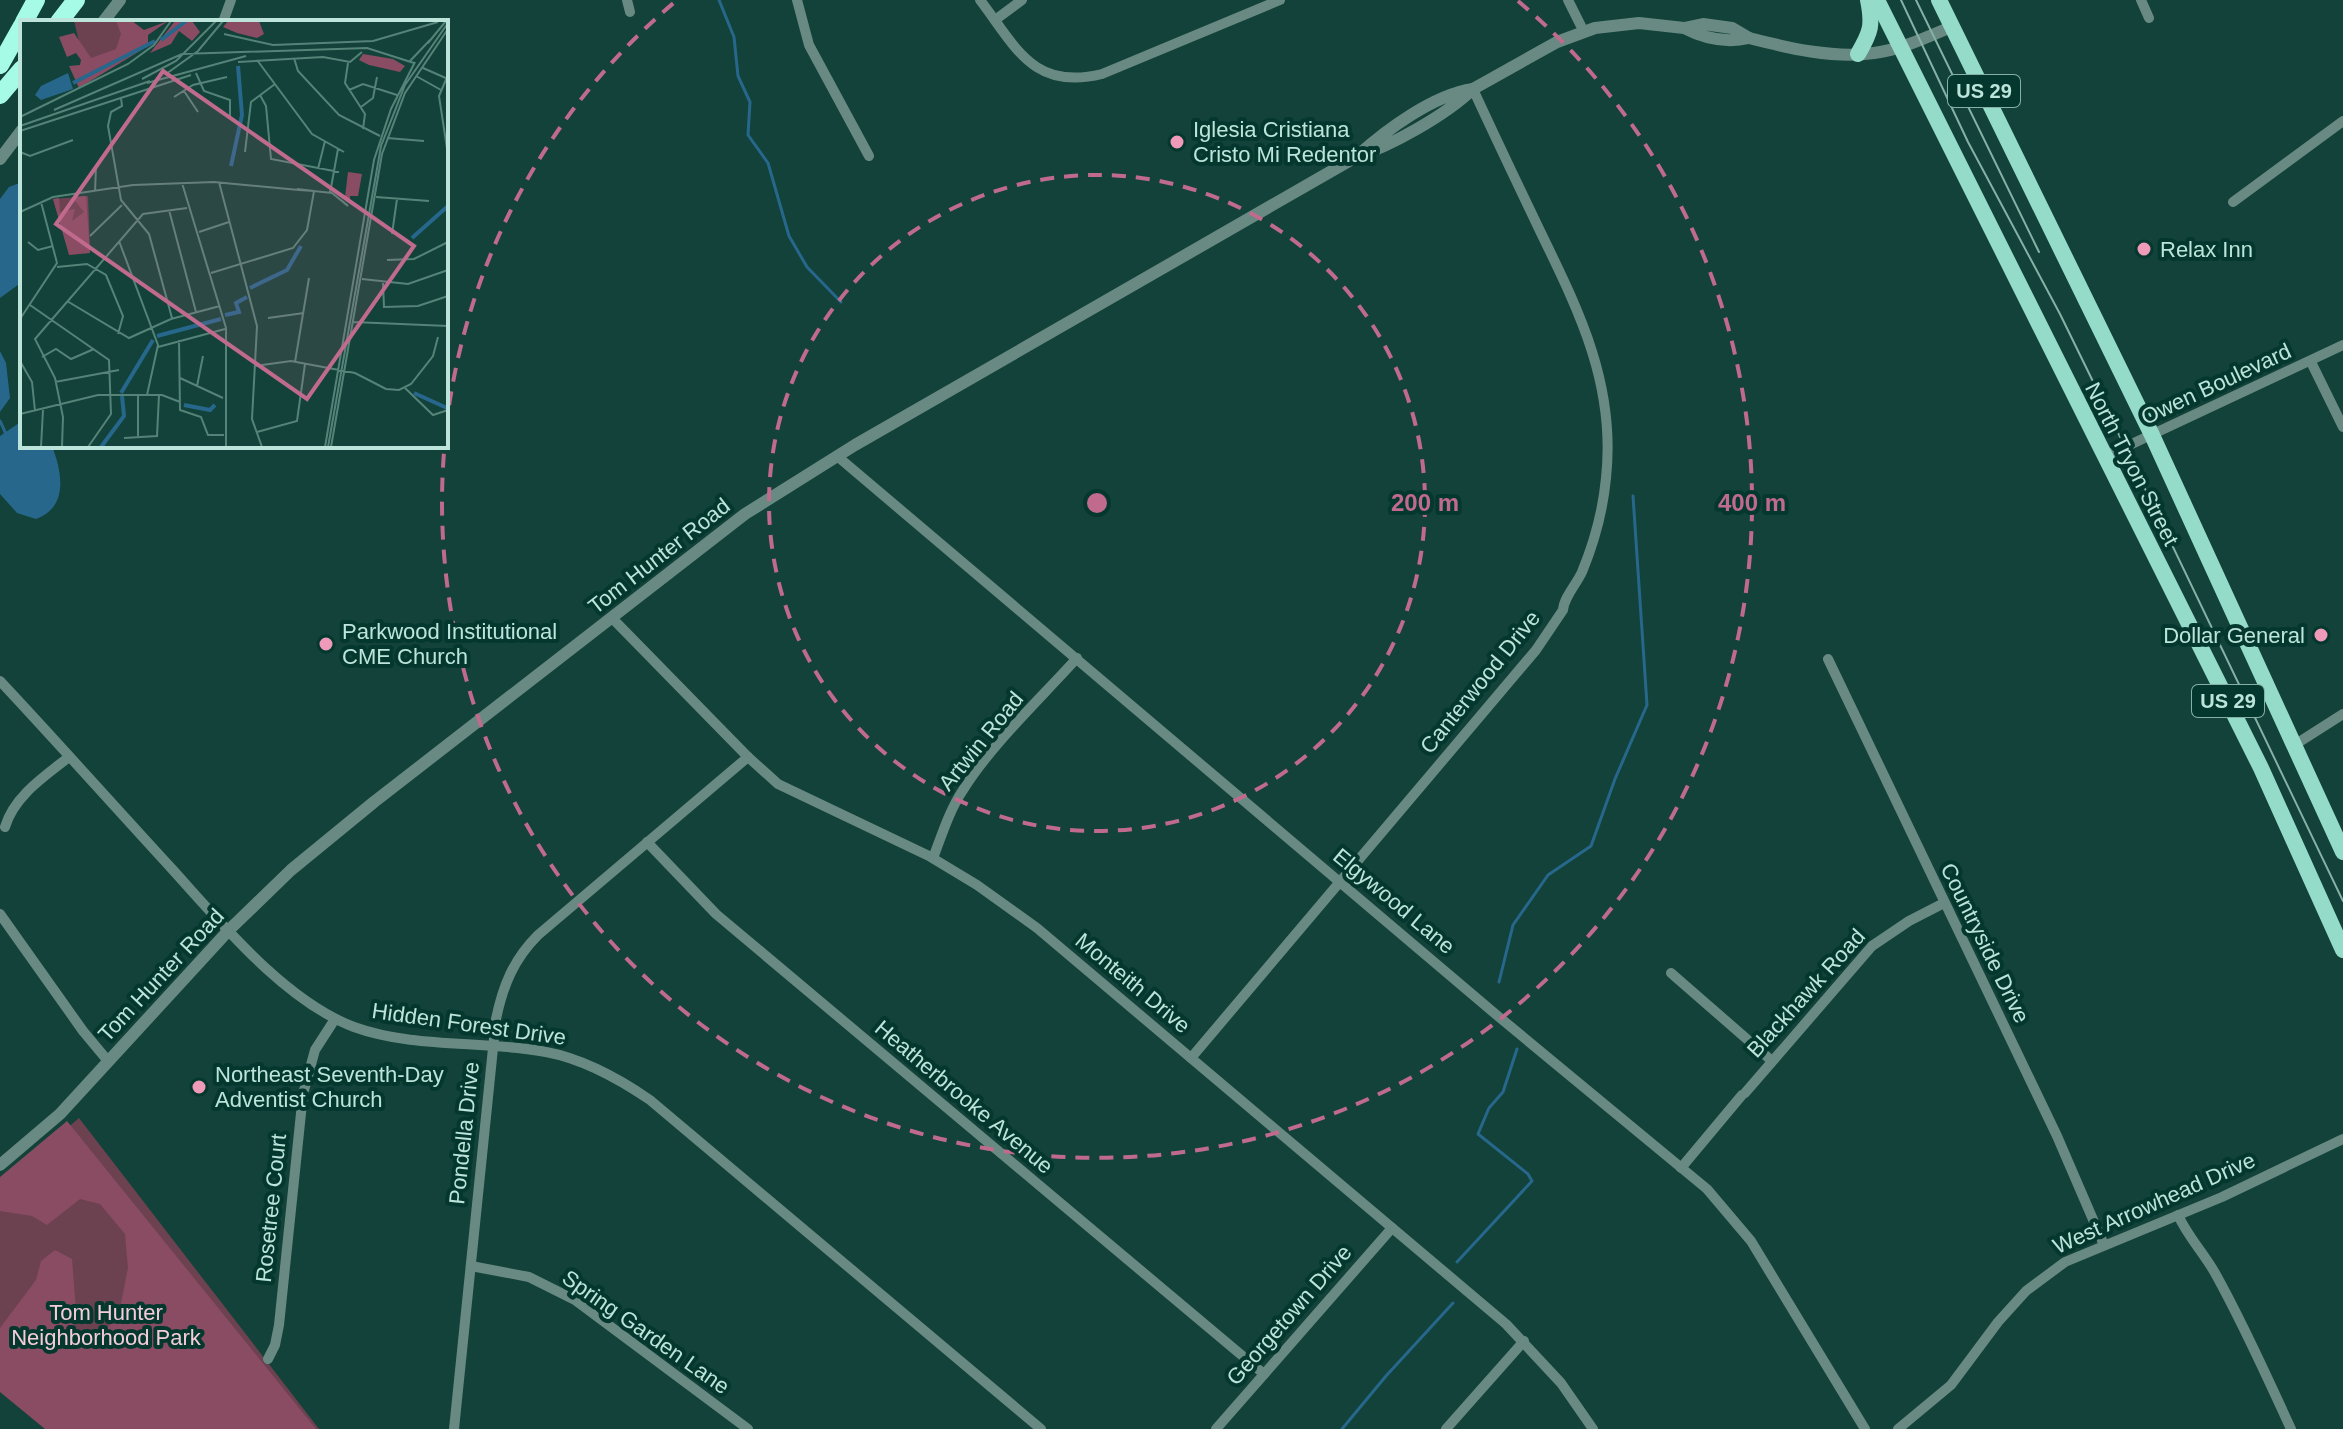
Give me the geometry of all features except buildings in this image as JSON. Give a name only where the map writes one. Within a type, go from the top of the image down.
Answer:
[{"type":"highway","points":[[25,20],[36,0]]},
{"type":"highway","points":[[61,20],[76,0]]},
{"type":"highway","points":[[0,65],[20,29]]},
{"type":"highway","points":[[0,95],[20,71]]},
{"type":"main road","points":[[1858,54],[1872,23],[1868,0]]},
{"type":"main road","name":"North Tryon Street","points":[[1877,0],[2261,768],[2343,950]]},
{"type":"main road","name":"North Tryon Street","points":[[1939,0],[2152,435],[2343,852]]},
{"type":"street","points":[[105,20],[120,0]]},
{"type":"street","points":[[224,20],[231,0]]},
{"type":"street","points":[[627,0],[630,12]]},
{"type":"street","points":[[797,0],[809,45],[869,156]]},
{"type":"street","points":[[980,0],[1032,66],[1052,76],[1075,79],[1102,74],[1280,0]]},
{"type":"street","points":[[995,20],[1022,0]]},
{"type":"street","points":[[1568,0],[1584,32]]},
{"type":"street","points":[[2141,0],[2149,18]]},
{"type":"street","name":"Tom Hunter Road","points":[[0,1165],[60,1114],[229,930],[316,849],[745,514],[837,456],[1356,157],[1377,151],[1460,102],[1473,89],[1557,42],[1584,32],[1639,23],[1684,28],[1699,36],[1733,42],[1749,38],[1799,49],[1858,54],[1899,47],[1951,27]]},
{"type":"street","name":"Canterwood Drive","points":[[1191,1058],[1545,637],[1577,583],[1602,509],[1606,478],[1605,400],[1593,349],[1473,89]]},
{"type":"street","points":[[2233,202],[2343,121]]},
{"type":"street","points":[[0,159],[20,133]]},
{"type":"street","name":"Owen Boulevard","points":[[2104,457],[2343,345]]},
{"type":"street","points":[[2311,362],[2343,427]]},
{"type":"street","name":"Elgywood Lane","points":[[837,456],[1719,1202],[1751,1241],[1865,1429]]},
{"type":"street","name":"Monteith Drive","points":[[612,618],[778,784],[933,858],[1027,921],[1524,1341],[1561,1383],[1593,1429]]},
{"type":"street","name":"Artwin Road","points":[[933,858],[947,820],[978,769],[1077,658]]},
{"type":"street","name":"Countryside Drive","points":[[1828,659],[2057,1136],[2104,1245]]},
{"type":"street","name":"Hidden Forest Drive","points":[[0,681],[229,930],[301,998],[335,1019],[380,1035],[545,1052],[573,1059],[613,1076],[650,1100],[1041,1429]]},
{"type":"street","points":[[2296,744],[2343,714]]},
{"type":"street","points":[[5,827],[11,809],[69,757]]},
{"type":"street","name":"Pondella Drive","points":[[454,1429],[493,1047],[503,988],[518,958],[538,935],[748,757]]},
{"type":"street","name":"Heatherbrooke Avenue","points":[[647,842],[716,914],[1264,1374]]},
{"type":"street","name":"Blackhawk Road","points":[[1681,1168],[1872,946],[1909,921],[1944,903]]},
{"type":"street","points":[[0,914],[108,1061]]},
{"type":"street","points":[[1671,973],[1772,1061]]},
{"type":"street","name":"Rosetree Court","points":[[268,1359],[279,1325],[303,1094],[315,1050],[335,1019]]},
{"type":"street","name":"West Arrowhead Drive","points":[[1898,1429],[1951,1385],[2026,1291],[2065,1262],[2178,1215],[2343,1139]]},
{"type":"street","points":[[2178,1215],[2189,1238],[2220,1283],[2291,1429]]},
{"type":"street","name":"Georgetown Drive","points":[[1216,1429],[1392,1228]]},
{"type":"street","name":"Spring Garden Lane","points":[[471,1266],[529,1277],[575,1300],[748,1429]]},
{"type":"street","points":[[1446,1429],[1524,1341]]},
{"type":"green space","name":"Tom Hunter Neighborhood Park","points":[[79,1118],[319,1429],[50,1429],[0,1390],[0,1186]]},
{"type":"shaded area","name":"Tom Hunter Neighborhood Park","points":[[67,1121],[316,1429],[45,1429],[0,1392],[0,1328],[36,1280],[41,1261],[55,1250],[72,1259],[76,1311],[72,1338],[84,1348],[118,1318],[128,1268],[125,1234],[100,1204],[80,1199],[47,1225],[32,1216],[0,1211],[0,1177]]},
{"type":"water","points":[[20,183],[20,283],[0,298],[0,199],[9,187]]},
{"type":"water","points":[[0,351],[6,363],[10,398],[0,412]]},
{"type":"water","points":[[20,422],[20,448],[53,448],[60,477],[58,497],[47,513],[36,519],[17,513],[0,494],[0,436]]},
{"type":"waterway","points":[[719,0],[734,37],[738,76],[750,102],[748,135],[768,163],[789,236],[807,267],[841,302]]},
{"type":"waterway","points":[[0,421],[6,434]]},
{"type":"waterway","points":[[1499,982],[1513,925],[1548,875],[1591,846],[1615,779],[1647,705],[1633,496]]},
{"type":"waterway","points":[[1457,1262],[1532,1181],[1528,1174],[1478,1134],[1489,1108],[1503,1092],[1517,1049]]},
{"type":"waterway","points":[[1342,1429],[1453,1303]]},
{"type":"tram line","points":[[1901,0],[1968,142],[2060,314],[2343,901]]},
{"type":"tram line","points":[[1916,0],[2039,252]]},
{"type":"place","name":"Iglesia Cristiana Cristo Mi Redentor","points":[[1177,142]]},
{"type":"place","name":"Relax Inn","points":[[2144,249]]},
{"type":"place","name":"Dollar General","points":[[2321,635]]},
{"type":"place","name":"Parkwood Institutional CME Church","points":[[326,644]]},
{"type":"place","name":"Northeast Seventh-Day Adventist Church","points":[[199,1087]]}]
